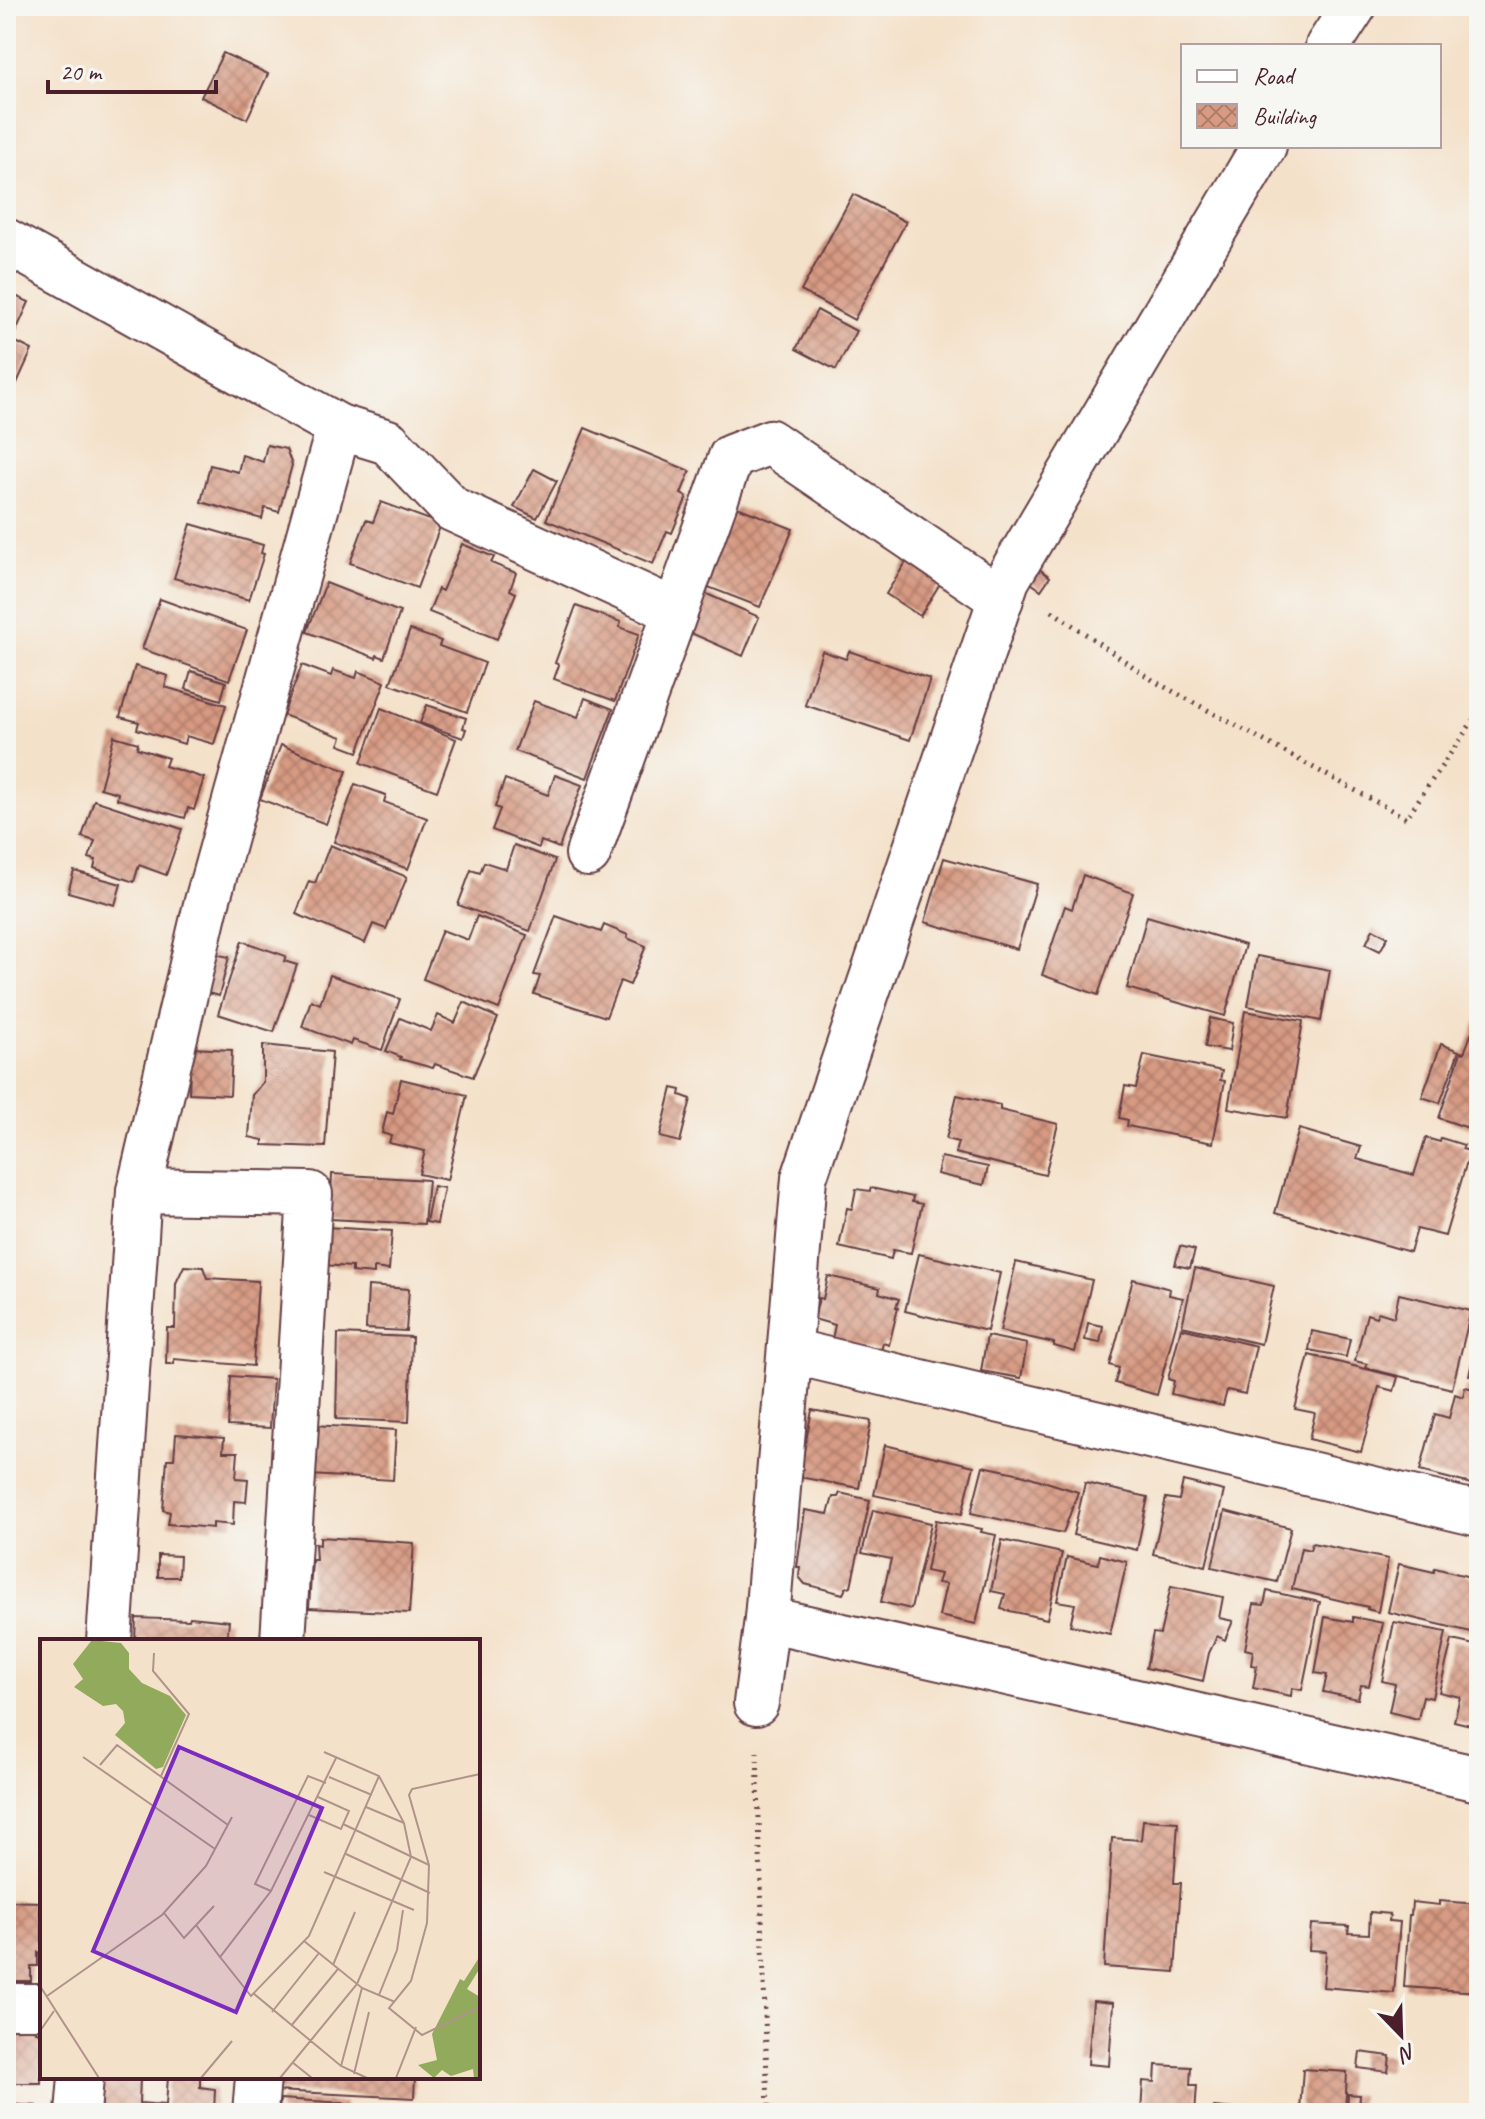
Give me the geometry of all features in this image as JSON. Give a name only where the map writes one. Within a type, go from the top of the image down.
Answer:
[{"type":"street","points":[[1329,44],[1354,6]]},
{"type":"street","points":[[756,1703],[767,1619],[804,1178],[1004,590],[1263,148]]},
{"type":"street","points":[[6,241],[339,427],[388,442],[452,509],[675,611]]},
{"type":"street","points":[[109,1639],[139,1191],[205,909],[339,427]]},
{"type":"street","points":[[588,854],[731,457],[770,442],[1004,590]]},
{"type":"street","points":[[139,1191],[310,1194],[283,1639]]},
{"type":"street","points":[[790,1351],[1479,1514]]},
{"type":"street","points":[[767,1619],[1479,1779]]},
{"type":"street","points":[[6,2006],[40,2006]]},
{"type":"street","points":[[78,2113],[81,2079]]},
{"type":"street","points":[[255,2113],[258,2079]]},
{"type":"path","points":[[1004,590],[1154,681],[1406,818],[1479,712]]},
{"type":"path","points":[[756,1703],[768,2113]]},
{"type":"building","points":[[223,53],[268,74],[247,119],[201,97]]},
{"type":"building","points":[[853,194],[906,222],[854,320],[801,291]]},
{"type":"building","points":[[6,292],[29,302],[12,340],[32,350],[6,407]]},
{"type":"building","points":[[817,310],[856,331],[836,370],[796,349]]},
{"type":"building","points":[[585,428],[690,471],[681,494],[687,497],[672,533],[667,531],[653,564],[546,520]]},
{"type":"building","points":[[267,445],[286,449],[292,465],[279,512],[265,508],[262,519],[201,502],[210,465],[238,472],[242,455],[263,462]]},
{"type":"building","points":[[534,469],[557,481],[537,518],[514,507]]},
{"type":"building","points":[[381,502],[441,524],[417,588],[350,563],[366,520],[373,522]]},
{"type":"building","points":[[737,507],[793,529],[760,607],[703,585]]},
{"type":"building","points":[[191,524],[263,545],[261,553],[264,554],[249,600],[174,578]]},
{"type":"building","points":[[462,544],[494,557],[491,563],[516,573],[510,590],[516,593],[497,639],[429,612],[438,589],[442,591]]},
{"type":"building","points":[[908,559],[941,582],[920,616],[886,594]]},
{"type":"building","points":[[1038,568],[1050,577],[1041,590],[1028,581]]},
{"type":"building","points":[[326,583],[400,612],[384,658],[377,655],[376,658],[307,632]]},
{"type":"building","points":[[700,591],[759,617],[743,656],[684,630]]},
{"type":"building","points":[[160,599],[247,630],[229,680],[142,649]]},
{"type":"building","points":[[576,606],[621,622],[619,627],[639,634],[615,701],[554,679],[559,665],[555,663]]},
{"type":"building","points":[[410,630],[441,641],[439,646],[485,663],[467,712],[390,684]]},
{"type":"building","points":[[822,651],[846,659],[849,651],[930,679],[910,740],[805,705]]},
{"type":"building","points":[[302,665],[331,676],[333,670],[356,678],[358,671],[385,682],[358,752],[339,745],[342,737],[283,715]]},
{"type":"building","points":[[135,666],[168,676],[165,687],[226,705],[214,744],[186,736],[184,744],[137,729],[139,722],[120,717]]},
{"type":"building","points":[[191,671],[226,682],[221,700],[186,689]]},
{"type":"building","points":[[585,698],[613,709],[587,778],[515,751],[534,701],[578,717]]},
{"type":"building","points":[[427,705],[466,718],[463,738],[420,723]]},
{"type":"building","points":[[381,708],[456,739],[437,791],[361,763]]},
{"type":"building","points":[[114,736],[138,743],[137,748],[168,758],[165,766],[204,778],[194,810],[188,808],[185,818],[117,799],[118,793],[100,788]]},
{"type":"building","points":[[281,745],[347,771],[326,824],[260,799]]},
{"type":"building","points":[[555,775],[582,785],[559,848],[541,841],[539,848],[492,830],[500,809],[495,807],[505,779],[548,795]]},
{"type":"building","points":[[355,784],[386,795],[384,802],[427,818],[408,869],[334,842]]},
{"type":"building","points":[[94,800],[182,829],[166,875],[139,865],[134,882],[94,868],[96,860],[89,858],[95,841],[82,837]]},
{"type":"building","points":[[330,845],[407,877],[386,929],[373,924],[365,943],[296,914],[309,881],[315,883]]},
{"type":"building","points":[[514,845],[555,860],[530,931],[458,905],[471,870],[480,873],[484,862],[506,869]]},
{"type":"building","points":[[944,858],[1037,884],[1017,949],[925,922]]},
{"type":"building","points":[[74,871],[121,884],[115,905],[68,892]]},
{"type":"building","points":[[1083,875],[1133,893],[1098,995],[1042,975],[1065,906],[1072,909]]},
{"type":"building","points":[[477,916],[527,935],[499,1009],[423,979],[442,930],[468,940]]},
{"type":"building","points":[[556,916],[601,932],[604,925],[646,946],[630,985],[620,981],[606,1017],[534,994],[540,976],[534,975]]},
{"type":"building","points":[[1147,916],[1245,945],[1225,1016],[1127,988]]},
{"type":"building","points":[[1373,929],[1388,937],[1380,951],[1366,944]]},
{"type":"building","points":[[242,941],[286,956],[284,961],[297,965],[274,1032],[218,1014]]},
{"type":"building","points":[[210,953],[229,957],[219,996],[201,991]]},
{"type":"building","points":[[1257,956],[1330,970],[1321,1021],[1248,1006]]},
{"type":"building","points":[[330,975],[400,999],[382,1050],[353,1040],[351,1045],[302,1027],[311,1000],[320,1004]]},
{"type":"building","points":[[464,1002],[498,1018],[473,1077],[435,1064],[433,1068],[400,1059],[386,1051],[400,1018],[431,1031],[438,1015],[455,1023]]},
{"type":"building","points":[[1245,1011],[1303,1021],[1287,1118],[1228,1108]]},
{"type":"building","points":[[1479,1014],[1477,1131],[1439,1118],[1461,1052],[1464,1053]]},
{"type":"building","points":[[1210,1018],[1233,1023],[1229,1051],[1205,1047]]},
{"type":"building","points":[[1441,1044],[1459,1051],[1440,1103],[1422,1097]]},
{"type":"building","points":[[263,1045],[332,1052],[325,1147],[263,1145],[263,1140],[249,1137],[252,1095],[263,1082]]},
{"type":"building","points":[[191,1048],[232,1050],[230,1095],[189,1093]]},
{"type":"building","points":[[1144,1055],[1222,1071],[1220,1080],[1225,1081],[1213,1143],[1127,1126],[1128,1120],[1119,1118],[1125,1086],[1136,1088]]},
{"type":"building","points":[[401,1079],[467,1095],[447,1180],[419,1174],[425,1151],[389,1143],[391,1136],[382,1133],[387,1112],[393,1114]]},
{"type":"building","points":[[672,1088],[681,1090],[680,1095],[691,1099],[680,1142],[660,1137]]},
{"type":"building","points":[[957,1095],[1000,1105],[1000,1110],[1058,1124],[1045,1175],[955,1153],[958,1142],[946,1139]]},
{"type":"building","points":[[1299,1129],[1361,1147],[1357,1159],[1414,1175],[1426,1138],[1440,1142],[1441,1138],[1464,1145],[1462,1149],[1470,1151],[1445,1236],[1417,1229],[1410,1252],[1275,1213]]},
{"type":"building","points":[[941,1157],[988,1167],[984,1185],[937,1174]]},
{"type":"building","points":[[332,1174],[428,1180],[424,1224],[330,1219]]},
{"type":"building","points":[[433,1186],[444,1188],[437,1224],[426,1222]]},
{"type":"building","points":[[871,1188],[913,1197],[912,1202],[922,1204],[911,1253],[893,1250],[891,1259],[839,1247],[847,1208],[852,1209],[856,1189],[870,1191]]},
{"type":"building","points":[[325,1227],[392,1231],[389,1270],[374,1268],[374,1274],[352,1272],[352,1267],[322,1265]]},
{"type":"building","points":[[1180,1246],[1195,1250],[1190,1268],[1175,1265]]},
{"type":"building","points":[[919,1254],[1000,1273],[987,1331],[905,1311]]},
{"type":"building","points":[[1016,1262],[1092,1280],[1075,1352],[1054,1346],[1054,1343],[1000,1331]]},
{"type":"building","points":[[184,1266],[203,1267],[207,1278],[258,1281],[253,1366],[174,1359],[174,1364],[166,1364],[167,1328],[175,1328],[176,1283]]},
{"type":"building","points":[[1195,1268],[1274,1286],[1261,1344],[1182,1326]]},
{"type":"building","points":[[828,1276],[880,1288],[879,1293],[899,1299],[889,1345],[883,1343],[881,1351],[832,1339],[835,1325],[814,1319]]},
{"type":"building","points":[[1133,1279],[1170,1289],[1169,1295],[1183,1298],[1157,1395],[1115,1383],[1119,1368],[1110,1365]]},
{"type":"building","points":[[368,1286],[409,1289],[406,1331],[366,1329]]},
{"type":"building","points":[[1399,1294],[1471,1311],[1452,1389],[1366,1368],[1367,1364],[1355,1361],[1367,1314],[1376,1317],[1378,1312],[1394,1317]]},
{"type":"building","points":[[1088,1323],[1103,1326],[1100,1343],[1085,1340]]},
{"type":"building","points":[[1181,1328],[1256,1346],[1245,1394],[1227,1390],[1223,1406],[1171,1394],[1174,1381],[1168,1379]]},
{"type":"building","points":[[1312,1331],[1350,1339],[1346,1357],[1309,1350]]},
{"type":"building","points":[[338,1334],[412,1337],[409,1422],[336,1419]]},
{"type":"building","points":[[987,1336],[1027,1344],[1021,1378],[981,1371]]},
{"type":"building","points":[[1479,1339],[1479,1377],[1469,1375]]},
{"type":"building","points":[[1309,1355],[1398,1377],[1394,1391],[1379,1387],[1361,1452],[1309,1439],[1315,1413],[1295,1409]]},
{"type":"building","points":[[231,1376],[273,1379],[270,1428],[228,1426]]},
{"type":"building","points":[[1465,1387],[1479,1390],[1479,1486],[1420,1471],[1435,1414],[1449,1418],[1455,1394],[1463,1397]]},
{"type":"building","points":[[812,1410],[871,1421],[859,1488],[799,1477]]},
{"type":"building","points":[[313,1425],[396,1430],[393,1480],[311,1475]]},
{"type":"building","points":[[176,1434],[224,1438],[223,1452],[238,1452],[236,1478],[248,1479],[246,1502],[234,1501],[233,1525],[213,1523],[213,1528],[168,1524],[170,1512],[163,1510],[167,1459],[174,1459]]},
{"type":"building","points":[[885,1445],[974,1466],[962,1514],[874,1495]]},
{"type":"building","points":[[983,1466],[1078,1492],[1063,1533],[971,1513]]},
{"type":"building","points":[[1183,1481],[1224,1491],[1206,1566],[1153,1554],[1166,1498],[1179,1500]]},
{"type":"building","points":[[1085,1483],[1148,1497],[1137,1550],[1073,1535]]},
{"type":"building","points":[[840,1493],[870,1500],[851,1586],[843,1594],[805,1584],[799,1577],[800,1567],[797,1567],[805,1510],[828,1514],[833,1497],[838,1497]]},
{"type":"building","points":[[873,1510],[931,1523],[911,1609],[881,1602],[891,1559],[862,1553]]},
{"type":"building","points":[[1225,1511],[1291,1528],[1277,1582],[1212,1567]]},
{"type":"building","points":[[936,1520],[982,1529],[981,1532],[996,1535],[976,1624],[939,1616],[946,1584],[937,1583],[940,1574],[926,1571]]},
{"type":"building","points":[[320,1537],[414,1543],[409,1613],[309,1608],[312,1560],[316,1560],[315,1544],[320,1545]]},
{"type":"building","points":[[1002,1540],[1062,1553],[1047,1619],[1001,1609],[1005,1594],[991,1591]]},
{"type":"building","points":[[1312,1543],[1388,1559],[1378,1612],[1292,1589],[1301,1548],[1310,1550]]},
{"type":"building","points":[[158,1555],[180,1556],[179,1577],[158,1577]]},
{"type":"building","points":[[1100,1555],[1127,1562],[1110,1634],[1070,1625],[1075,1604],[1057,1601],[1067,1557],[1098,1564]]},
{"type":"building","points":[[1399,1564],[1434,1572],[1435,1568],[1474,1578],[1472,1585],[1479,1587],[1479,1634],[1388,1612]]},
{"type":"building","points":[[1171,1586],[1223,1597],[1219,1618],[1233,1621],[1225,1640],[1217,1636],[1209,1653],[1203,1681],[1146,1668],[1153,1633],[1160,1634]]},
{"type":"building","points":[[1267,1591],[1320,1602],[1302,1690],[1292,1688],[1291,1696],[1253,1688],[1257,1666],[1251,1665],[1253,1651],[1245,1649],[1254,1604],[1264,1605]]},
{"type":"building","points":[[190,1617],[229,1621],[227,1639],[135,1639],[136,1618],[189,1620]]},
{"type":"building","points":[[1325,1617],[1353,1622],[1353,1617],[1383,1623],[1369,1686],[1361,1685],[1358,1699],[1323,1692],[1327,1675],[1315,1673]]},
{"type":"building","points":[[1394,1622],[1446,1632],[1432,1698],[1423,1696],[1418,1719],[1389,1712],[1395,1684],[1382,1681]]},
{"type":"building","points":[[1452,1640],[1479,1646],[1479,1727],[1454,1721],[1460,1697],[1439,1692]]},
{"type":"building","points":[[1143,1820],[1178,1822],[1174,1883],[1181,1883],[1175,1972],[1104,1967],[1112,1838],[1141,1840]]},
{"type":"building","points":[[6,1901],[40,1902],[38,1966],[31,1966],[31,1981],[6,1981]]},
{"type":"building","points":[[1439,1901],[1479,1904],[1479,1992],[1404,1987],[1412,1902],[1439,1905]]},
{"type":"building","points":[[1370,1912],[1390,1914],[1389,1921],[1400,1922],[1394,1993],[1323,1987],[1326,1951],[1309,1950],[1311,1924],[1349,1926],[1348,1933],[1369,1934]]},
{"type":"building","points":[[1093,2001],[1113,2003],[1109,2066],[1088,2064]]},
{"type":"building","points":[[6,2026],[30,2026],[40,2034],[41,2083],[6,2083]]},
{"type":"building","points":[[1360,2052],[1390,2056],[1388,2072],[1358,2068]]},
{"type":"building","points":[[1156,2065],[1191,2067],[1190,2085],[1197,2085],[1195,2113],[1141,2113],[1143,2081],[1155,2082]]},
{"type":"building","points":[[1303,2069],[1347,2072],[1345,2113],[1300,2110]]},
{"type":"building","points":[[103,2079],[140,2079],[139,2103],[166,2105],[168,2079],[200,2079],[200,2087],[215,2089],[214,2113],[101,2113]]},
{"type":"building","points":[[277,2079],[415,2079],[414,2098],[276,2091]]},
{"type":"building","points":[[1348,2094],[1360,2095],[1359,2113],[1347,2113]]},
{"type":"building","points":[[280,2099],[345,2103],[344,2113],[279,2113]]},
{"type":"building","points":[[6,2104],[37,2106],[37,2113],[6,2113]]},
{"type":"building","points":[[1214,2107],[1257,2111],[1257,2113],[1213,2113]]}]
